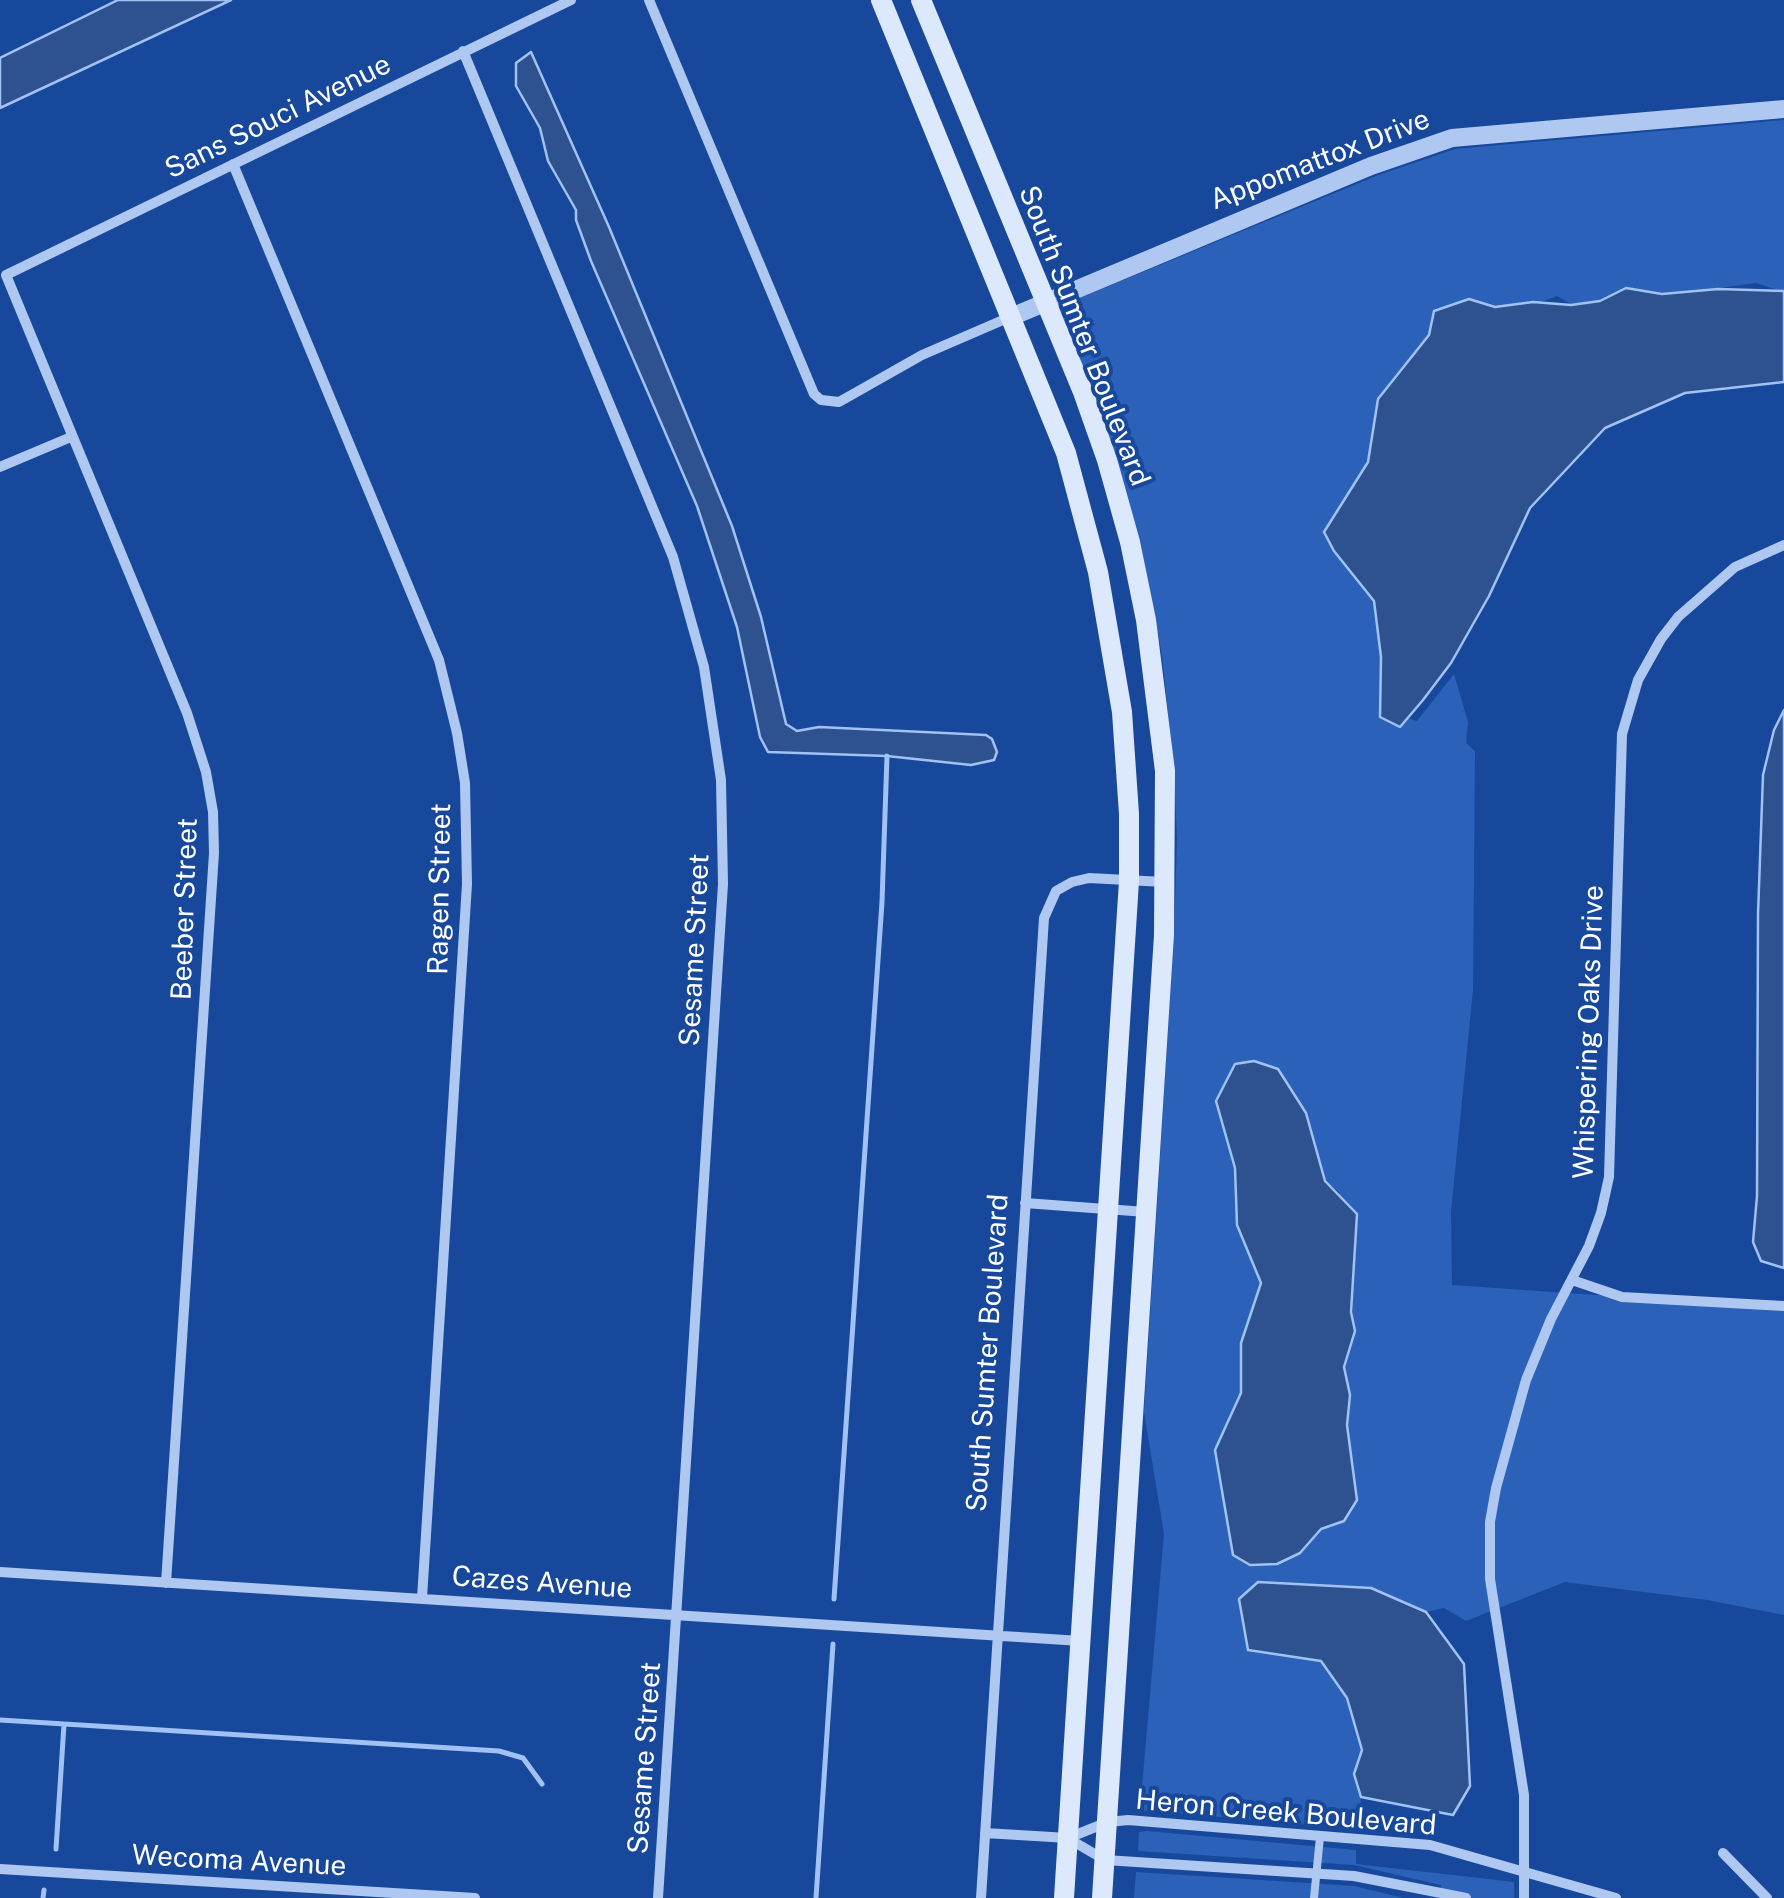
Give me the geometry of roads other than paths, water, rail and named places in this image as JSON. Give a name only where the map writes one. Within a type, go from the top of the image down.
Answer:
[{"type":"main road","points":[[881,0],[1066,453],[1098,572],[1122,712],[1129,880],[1064,1898]]},
{"type":"main road","name":"South Sumter Boulevard","points":[[921,0],[1095,426],[1119,501],[1138,581],[1163,751],[1165,882],[1102,1898]]},
{"type":"street","name":"Sans Souci Avenue","points":[[6,275],[571,0]]},
{"type":"street","points":[[648,0],[814,394],[821,400],[839,402],[922,355],[1011,316]]},
{"type":"street","name":"Sesame Street","points":[[463,51],[673,557],[696,632],[721,780],[723,884],[658,1898]]},
{"type":"street","name":"Appomattox Drive","points":[[1011,316],[1372,166],[1452,138],[1784,109]]},
{"type":"street","name":"Ragen Street","points":[[233,164],[439,660],[458,733],[465,783],[467,884],[422,1598]]},
{"type":"street","name":"Beeber Street","points":[[6,275],[187,713],[206,772],[212,812],[214,853],[166,1583]]},
{"type":"street","points":[[0,467],[70,437]]},
{"type":"street","name":"Whispering Oaks Drive","points":[[1524,1898],[1524,1795],[1490,1579],[1490,1522],[1526,1380],[1601,1213],[1611,1156],[1619,774],[1626,714],[1648,660],[1678,617],[1735,567],[1784,545]]},
{"type":"street","name":"South Sumter Boulevard","points":[[980,1898],[1046,906],[1056,890],[1090,878],[1165,882]]},
{"type":"street","points":[[1025,1203],[1146,1212]]},
{"type":"street","points":[[1572,1280],[1622,1297],[1784,1306]]},
{"type":"street","name":"Cazes Avenue","points":[[0,1572],[1080,1641]]},
{"type":"street","name":"Heron Creek Boulevard","points":[[985,1833],[1068,1838],[1108,1822],[1128,1820],[1430,1845],[1616,1898]]},
{"type":"street","name":"Heron Creek Boulevard","points":[[1068,1838],[1105,1860],[1354,1876],[1466,1898]]},
{"type":"street","points":[[1722,1853],[1767,1898]]},
{"type":"street","name":"Wecoma Avenue","points":[[0,1869],[475,1898]]},
{"type":"lane","points":[[1314,1898],[1320,1837]]},
{"type":"waterway","points":[[834,1599],[882,902],[887,756]]},
{"type":"waterway","points":[[816,1898],[833,1644]]},
{"type":"waterway","points":[[0,1720],[499,1751],[523,1758],[542,1784]]},
{"type":"waterway","points":[[56,1849],[64,1724]]},
{"type":"waterway","points":[[43,1898],[44,1890]]}]
